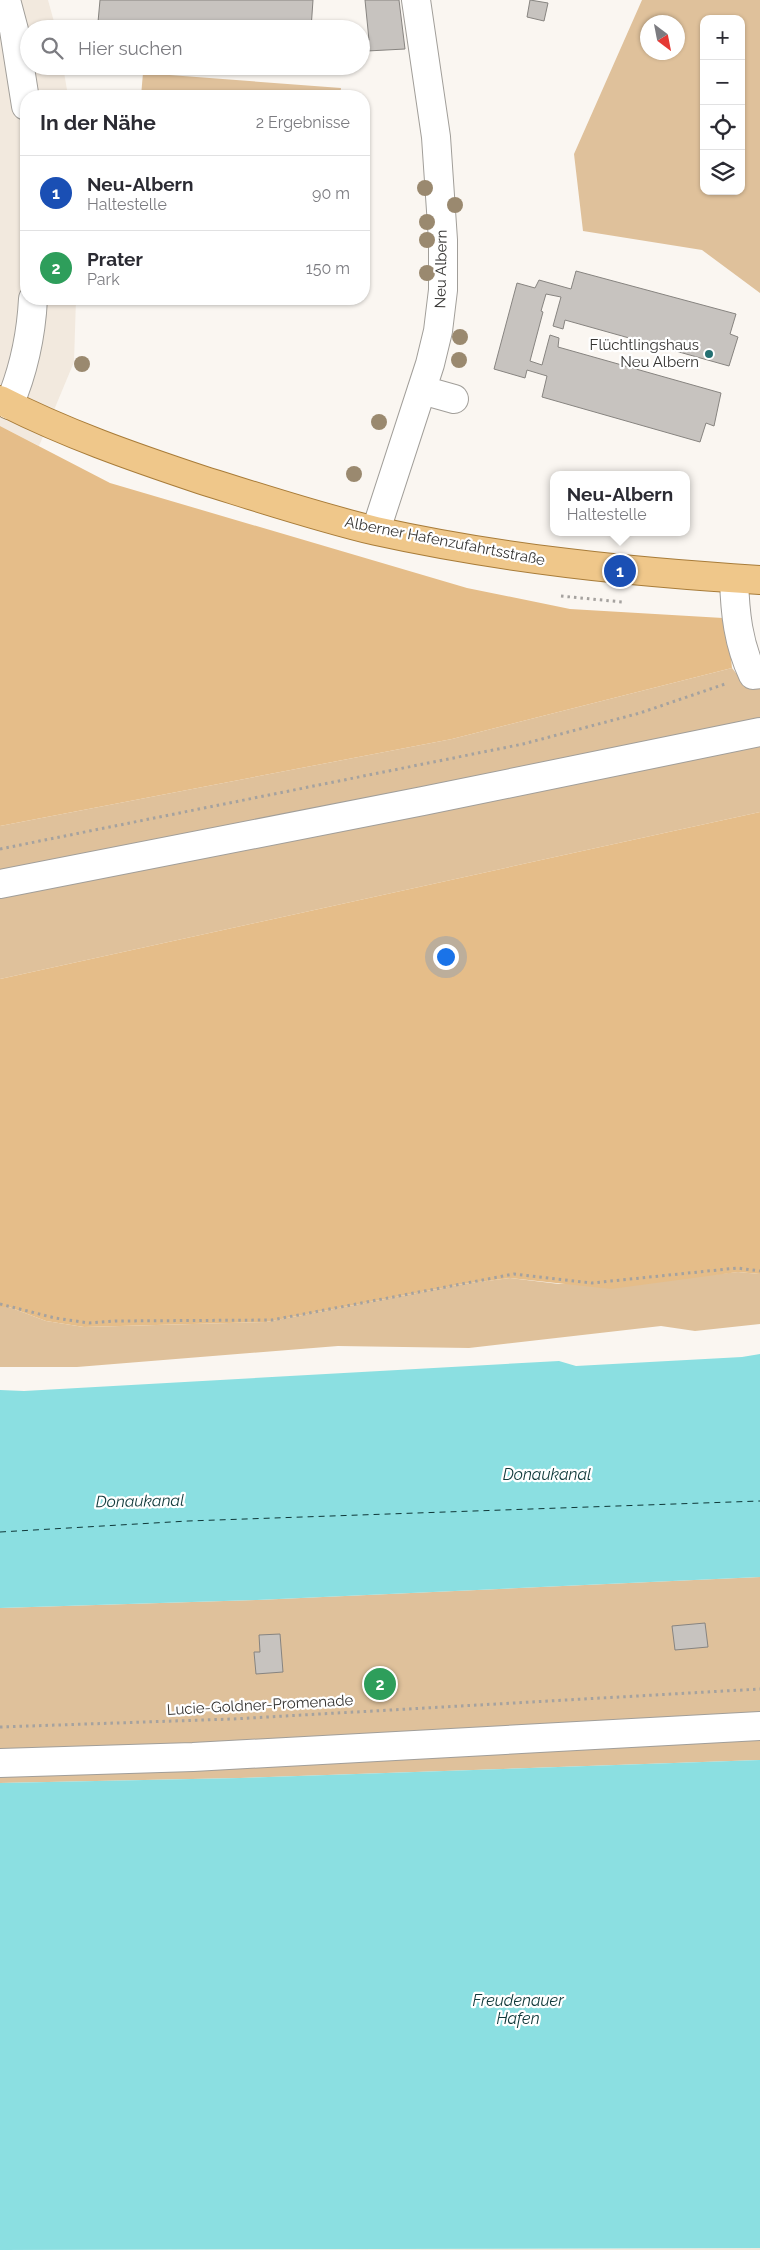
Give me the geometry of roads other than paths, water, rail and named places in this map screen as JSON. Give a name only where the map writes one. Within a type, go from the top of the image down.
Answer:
[{"type":"main road","name":"Alberner Hafenzufahrtsstraße","points":[[5,403],[60,428],[167,468],[284,506],[376,530],[556,563],[620,571],[747,579]]},
{"type":"street","points":[[6,0],[14,30],[20,68]]},
{"type":"street","name":"Neu Albern","points":[[376,530],[422,390],[438,331],[443,290],[443,240],[436,137],[416,0]]},
{"type":"street","points":[[21,75],[23,90]]},
{"type":"street","points":[[5,403],[22,374],[32,322],[33,305]]},
{"type":"street","points":[[422,390],[454,399]]},
{"type":"street","points":[[747,579],[737,628],[742,646],[756,675]]},
{"type":"street","points":[[0,884],[760,732]]},
{"type":"street","points":[[0,1763],[193,1757],[760,1726]]},
{"type":"water","name":"Donaukanal","points":[[760,1354],[760,1577],[257,1600],[0,1608],[0,1390],[24,1391],[559,1361],[576,1366],[742,1357]]},
{"type":"water","name":"Freudenauer Hafen","points":[[760,1760],[760,2248],[0,2250],[0,1783],[240,1778]]},
{"type":"place","name":"Flüchtlingshaus Neu Albern","points":[[709,354]]},
{"type":"place","name":"Neu-Albern","points":[[620,571]]},
{"type":"place","name":"Prater","points":[[380,1684]]}]
